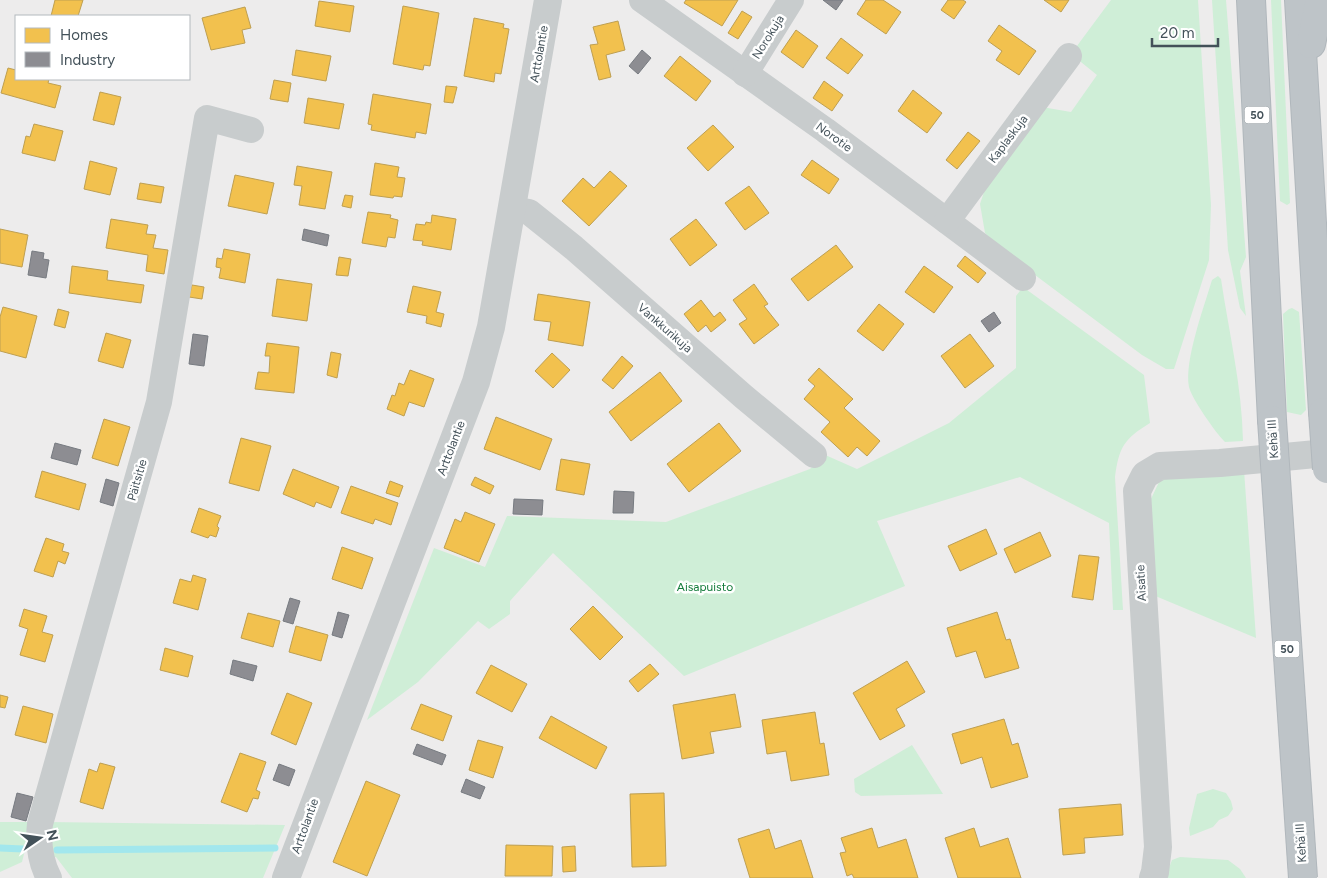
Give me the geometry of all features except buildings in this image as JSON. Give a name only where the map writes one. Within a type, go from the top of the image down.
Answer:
[{"type":"highway","name":"Kehä III","points":[[1251,0],[1272,420],[1303,878]]},
{"type":"highway","points":[[1299,0],[1327,469]]},
{"type":"highway","points":[[1303,79],[1320,0]]},
{"type":"street","name":"Arttolantie","points":[[286,878],[476,382],[491,327],[548,0]]},
{"type":"street","name":"Norotie","points":[[642,0],[825,130],[1023,278]]},
{"type":"street","name":"Norokuja","points":[[745,74],[791,0]]},
{"type":"street","name":"Kaplaskuja","points":[[947,221],[1069,56]]},
{"type":"street","name":"Päitsitie","points":[[49,878],[43,868],[39,843],[40,824],[159,402],[207,118],[251,130]]},
{"type":"street","name":"Vankkurikuja","points":[[512,209],[529,212],[574,248],[744,397],[814,455]]},
{"type":"street","name":"Aisatie","points":[[1153,878],[1156,872],[1158,847],[1137,491],[1145,475],[1160,466],[1327,453]]},
{"type":"green space","points":[[1111,0],[1198,0],[1211,205],[1209,260],[1174,369],[1166,369],[1142,355],[1003,251],[985,233],[980,204],[986,186],[1042,107],[1071,112],[1097,75],[1071,54]]},
{"type":"green space","points":[[1212,0],[1226,0],[1246,257],[1240,271],[1246,316],[1240,308],[1228,250]]},
{"type":"green space","points":[[1271,0],[1281,0],[1290,203],[1287,205],[1280,201]]},
{"type":"green space","points":[[1218,276],[1221,279],[1238,380],[1243,441],[1225,442],[1204,415],[1189,387],[1189,363],[1192,349],[1212,280]]},
{"type":"green space","name":"Aisapuisto","points":[[1023,287],[1144,375],[1150,423],[1134,434],[1124,445],[1118,458],[1115,477],[1123,610],[1113,610],[1109,523],[1020,477],[877,521],[905,586],[684,676],[553,553],[510,601],[510,614],[489,629],[478,621],[418,682],[367,720],[434,548],[485,567],[507,516],[666,522],[810,469],[823,454],[857,469],[949,423],[1016,368],[1016,296]]},
{"type":"green space","points":[[1292,308],[1299,312],[1306,410],[1301,415],[1287,412],[1283,314]]},
{"type":"green space","points":[[1244,470],[1256,638],[1153,595],[1149,503],[1160,480],[1175,475]]},
{"type":"green space","points":[[912,745],[943,794],[861,796],[855,792],[854,779]]},
{"type":"green space","points":[[1213,789],[1226,793],[1233,809],[1228,816],[1219,820],[1213,827],[1190,836],[1189,828],[1197,794]]},
{"type":"green space","points":[[0,822],[32,822],[22,862],[0,872]]},
{"type":"green space","points":[[48,822],[285,825],[263,878],[72,878],[56,857],[47,859]]},
{"type":"green space","points":[[1180,857],[1228,860],[1240,869],[1246,878],[1165,878],[1172,860]]},
{"type":"waterway","points":[[0,848],[23,849]]},
{"type":"waterway","points":[[57,850],[275,848]]}]
